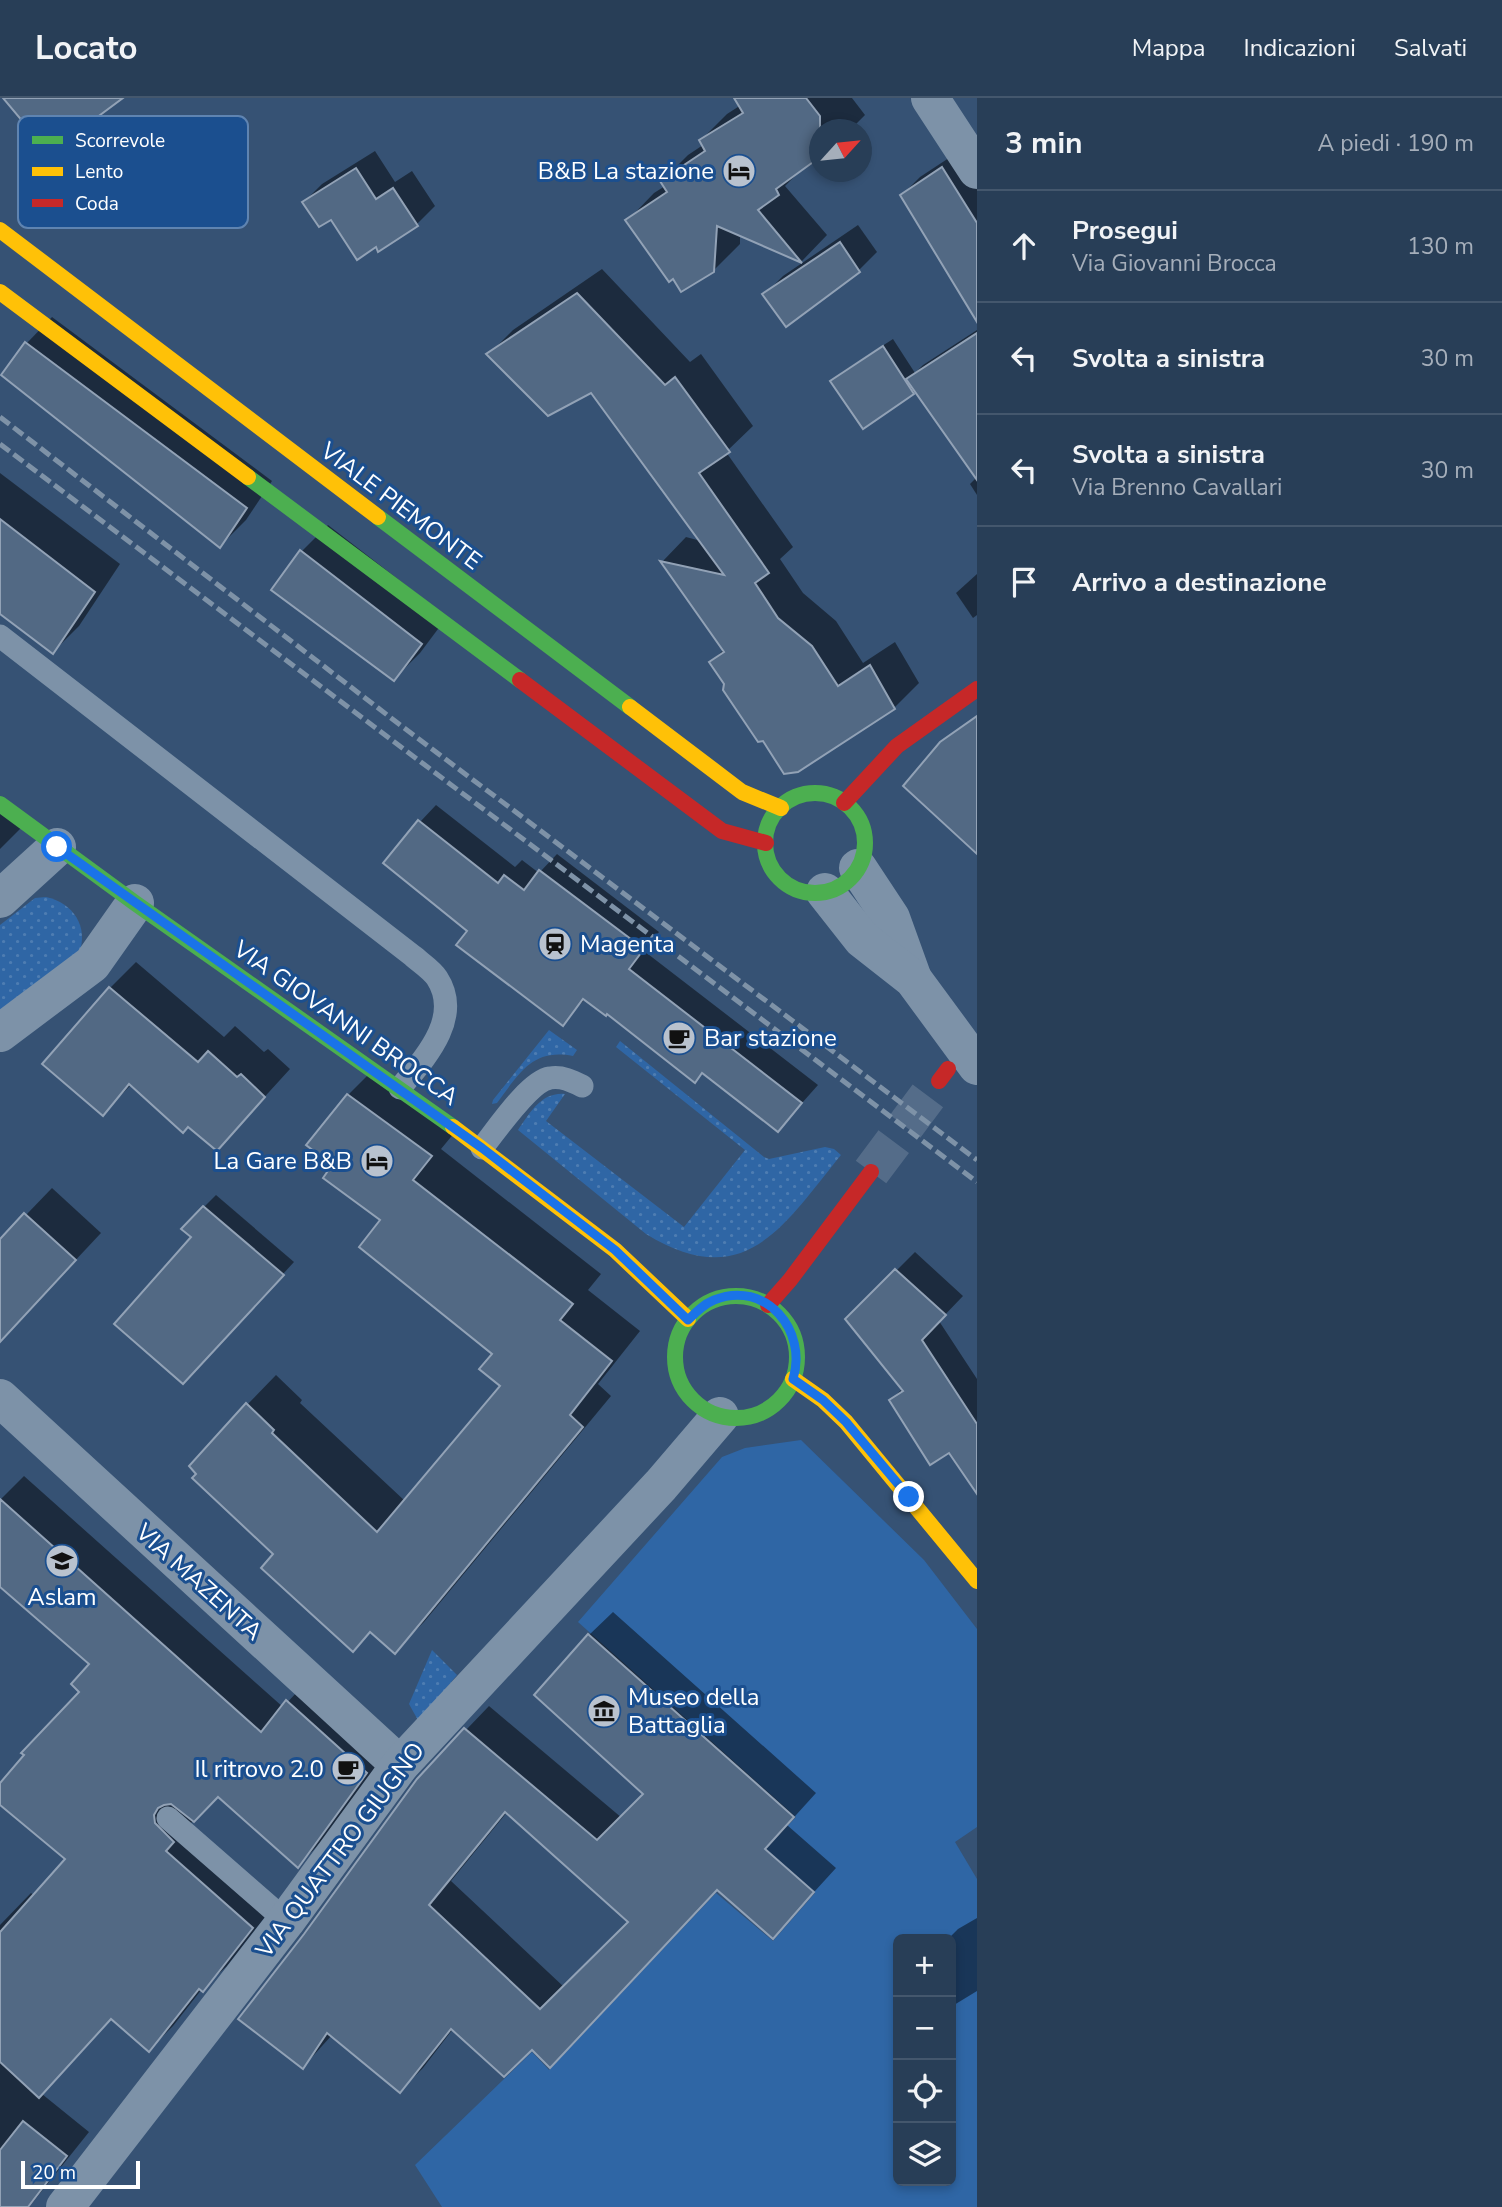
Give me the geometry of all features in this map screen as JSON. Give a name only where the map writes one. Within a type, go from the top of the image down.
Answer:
[{"type":"street","points":[[930,98],[977,170]]},
{"type":"street","name":"VIALE PIEMONTE","points":[[0,230],[742,792],[781,807]]},
{"type":"street","points":[[0,292],[722,831],[766,843]]},
{"type":"street","points":[[844,803],[897,746],[977,689]]},
{"type":"street","points":[[812,794],[835,797],[844,803],[858,819],[865,838],[863,859],[858,868],[844,884],[825,892],[803,891],[784,881],[771,865],[766,843],[770,824],[781,807],[790,800],[812,794]]},
{"type":"street","name":"VIA GIOVANNI BROCCA","points":[[0,804],[135,903],[482,1148],[615,1250],[688,1320]]},
{"type":"street","points":[[0,899],[57,847]]},
{"type":"street","points":[[858,868],[891,918],[913,979],[955,1072]]},
{"type":"street","points":[[825,892],[862,939],[913,979]]},
{"type":"street","points":[[0,1033],[92,964],[135,903]]},
{"type":"street","points":[[768,1305],[790,1280],[870,1172]]},
{"type":"street","points":[[723,1297],[752,1298],[768,1305],[786,1322],[792,1332],[797,1357],[793,1379],[782,1397],[761,1413],[740,1418],[720,1416],[700,1407],[683,1387],[678,1375],[675,1353],[679,1335],[688,1320],[702,1307],[723,1297]]},
{"type":"street","points":[[793,1379],[823,1400],[846,1422],[977,1581]]},
{"type":"street","name":"VIA MAZENTA","points":[[0,1398],[400,1765]]},
{"type":"street","name":"VIA QUATTRO GIUGNO","points":[[65,2207],[286,1921],[400,1765],[661,1485],[720,1416]]},
{"type":"lane","points":[[0,636],[414,956],[437,978],[446,999],[436,1042],[400,1088]]},
{"type":"lane","points":[[482,1148],[536,1084],[550,1078],[566,1079],[582,1086]]},
{"type":"lane","points":[[168,1818],[286,1921]]},
{"type":"shaded area","points":[[46,897],[64,904],[76,917],[82,934],[79,954],[0,1012],[0,925],[35,898]]},
{"type":"shaded area","points":[[549,1030],[577,1050],[573,1056],[547,1056],[537,1060],[520,1073],[497,1103],[492,1104],[493,1100]]},
{"type":"shaded area","points":[[620,1041],[764,1157],[769,1159],[825,1147],[834,1149],[841,1155],[780,1227],[759,1244],[736,1254],[710,1257],[680,1251],[646,1234],[518,1130],[543,1100],[549,1096],[565,1094],[546,1121],[684,1227],[745,1150],[616,1047]]},
{"type":"shaded area","points":[[801,1440],[924,1560],[977,1629],[977,1827],[955,1842],[977,1879],[977,2207],[442,2207],[415,2165],[532,2052],[549,2070],[716,1893],[773,1941],[815,1893],[766,1849],[796,1817],[578,1622],[722,1457],[745,1448]]},
{"type":"shaded area","points":[[432,1650],[457,1675],[419,1722],[409,1704]]},
{"type":"building","points":[[3,98],[123,98],[99,116],[18,116]]},
{"type":"building","points":[[734,98],[806,98],[820,116],[820,119],[809,119],[809,165],[776,189],[779,195],[758,210],[802,263],[717,226],[714,272],[681,292],[673,279],[669,282],[625,220],[667,192],[660,181],[705,151],[699,140],[743,113]]},
{"type":"building","points":[[942,167],[977,223],[977,322],[900,195]]},
{"type":"building","points":[[356,168],[376,199],[393,188],[418,226],[378,252],[376,247],[357,260],[331,220],[319,227],[302,202]]},
{"type":"building","points":[[840,242],[860,272],[786,327],[762,294]]},
{"type":"building","points":[[577,293],[665,385],[675,377],[730,452],[699,473],[769,573],[755,583],[778,618],[812,646],[838,686],[870,665],[895,709],[798,772],[784,774],[763,741],[758,742],[723,690],[724,684],[709,662],[724,652],[660,561],[724,575],[591,393],[548,416],[486,354]]},
{"type":"building","points":[[977,333],[977,480],[906,379]]},
{"type":"building","points":[[25,342],[247,508],[220,548],[1,375]]},
{"type":"building","points":[[883,346],[914,394],[863,429],[830,381]]},
{"type":"building","points":[[0,519],[95,592],[53,654],[0,614]]},
{"type":"building","points":[[300,550],[422,644],[394,681],[271,590]]},
{"type":"building","points":[[977,716],[977,854],[903,786],[940,742]]},
{"type":"building","points":[[418,820],[498,883],[504,875],[524,890],[539,870],[644,949],[629,969],[802,1103],[778,1132],[702,1073],[695,1083],[607,1014],[606,1016],[583,999],[563,1026],[456,945],[467,931],[383,863]]},
{"type":"building","points":[[109,987],[198,1062],[208,1051],[237,1077],[241,1074],[265,1097],[217,1151],[188,1127],[183,1133],[129,1084],[103,1116],[42,1064]]},
{"type":"building","points":[[347,1094],[432,1156],[413,1180],[573,1304],[560,1320],[612,1361],[570,1415],[583,1427],[395,1654],[370,1632],[353,1652],[261,1568],[273,1554],[192,1478],[196,1474],[189,1466],[246,1403],[274,1430],[272,1433],[377,1532],[500,1386],[479,1369],[492,1354],[359,1247],[380,1220],[323,1178],[332,1165],[306,1145]]},
{"type":"building","points":[[203,1206],[284,1275],[183,1384],[114,1324],[191,1237],[181,1229]]},
{"type":"building","points":[[24,1213],[76,1260],[0,1342],[0,1239]]},
{"type":"building","points":[[895,1269],[946,1315],[922,1340],[977,1424],[977,1494],[949,1453],[930,1465],[889,1400],[903,1391],[845,1319]]},
{"type":"building","points":[[0,1499],[261,1732],[286,1700],[367,1773],[298,1868],[218,1797],[194,1822],[171,1804],[158,1808],[154,1815],[155,1823],[174,1842],[166,1851],[253,1928],[203,1992],[199,1989],[149,2052],[111,2019],[39,2098],[0,2062],[0,1932],[65,1859],[0,1805],[0,1783],[24,1755],[21,1753],[79,1692],[71,1684],[89,1664],[0,1587]]},
{"type":"building","points":[[588,1634],[794,1817],[765,1849],[814,1892],[773,1939],[717,1890],[550,2068],[532,2050],[504,2077],[451,2029],[400,2093],[327,2033],[303,2069],[238,2019],[417,1779],[464,1728],[597,1840],[643,1794],[534,1695]],"holes":[[[505,1812],[628,1922],[540,2009],[429,1905]]]},
{"type":"building","points":[[23,2121],[67,2156],[28,2207],[0,2207],[0,2150]]},
{"type":"tunnel","points":[[871,1172],[939,1081]]},
{"type":"railway","points":[[0,417],[395,721],[977,1160]]},
{"type":"railway","points":[[0,444],[977,1182]]},
{"type":"traffic: fast","points":[[248,477],[520,680]]},
{"type":"traffic: fast","points":[[378,517],[630,707]]},
{"type":"traffic: fast","points":[[815,793],[834,797],[850,808],[861,824],[865,843],[861,862],[850,878],[834,889],[815,893],[796,889],[780,878],[769,862],[765,843],[769,824],[780,808],[796,797],[815,793]]},
{"type":"traffic: fast","points":[[0,804],[135,903],[453,1127]]},
{"type":"traffic: fast","points":[[736,1296],[759,1301],[779,1314],[792,1334],[797,1357],[792,1380],[779,1400],[759,1413],[736,1418],[713,1413],[693,1400],[680,1380],[675,1357],[680,1334],[693,1314],[713,1301],[736,1296]]},
{"type":"traffic: slow","points":[[0,230],[378,517]]},
{"type":"traffic: slow","points":[[0,292],[248,477]]},
{"type":"traffic: slow","points":[[630,707],[742,792],[781,808]]},
{"type":"traffic: slow","points":[[453,1127],[615,1250],[688,1319]]},
{"type":"traffic: slow","points":[[793,1379],[823,1400],[846,1422],[977,1581]]},
{"type":"traffic: jam","points":[[520,680],[722,831],[766,843]]},
{"type":"traffic: jam","points":[[844,803],[897,746],[977,689]]},
{"type":"traffic: jam","points":[[939,1081],[948,1069]]},
{"type":"traffic: jam","points":[[768,1305],[871,1172]]},
{"type":"place","name":"B&B La stazione","points":[[739,171]]},
{"type":"place","name":"Magenta","points":[[555,944]]},
{"type":"place","name":"Bar stazione","points":[[679,1038]]},
{"type":"place","name":"La Gare B&B","points":[[377,1161]]},
{"type":"place","name":"Aslam","points":[[62,1561]]},
{"type":"place","name":"Museo della Battaglia","points":[[604,1711]]},
{"type":"place","name":"Il ritrovo 2.0","points":[[348,1769]]},
{"type":"route","points":[[57,847],[482,1148],[615,1250],[688,1320],[713,1300],[734,1296],[752,1298],[778,1312],[792,1332],[796,1345],[797,1368],[793,1379],[823,1400],[846,1422],[909,1497]]}]
